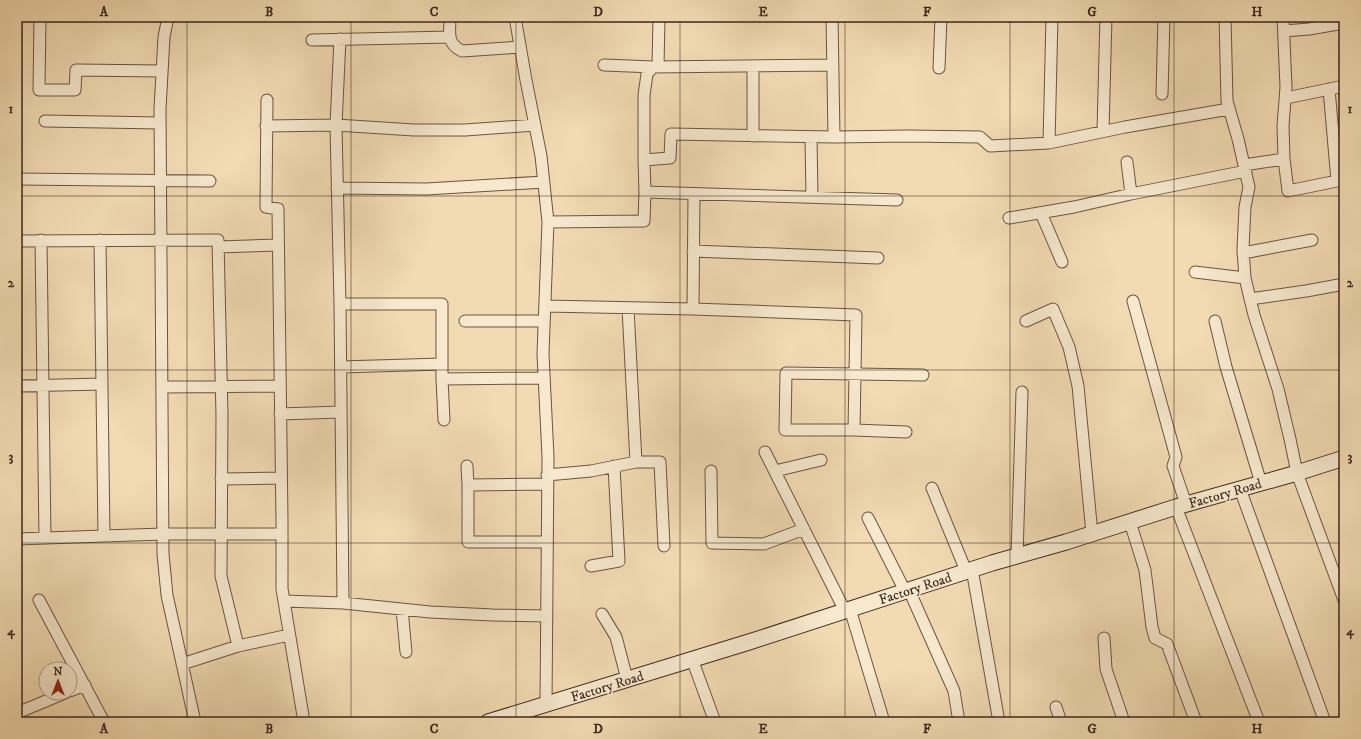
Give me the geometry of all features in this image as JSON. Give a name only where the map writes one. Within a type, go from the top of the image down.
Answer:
[{"type":"main road","name":"Factory Road","points":[[488,722],[509,719],[546,704],[692,660],[969,570],[1092,534],[1181,505],[1297,473],[1344,458]]},
{"type":"street","points":[[40,17],[39,90],[75,90],[76,70],[162,70]]},
{"type":"street","points":[[168,17],[164,37],[160,123],[163,554],[167,595],[195,722]]},
{"type":"street","points":[[450,17],[450,42],[454,48],[462,51],[520,47]]},
{"type":"street","points":[[515,17],[541,156],[548,222],[543,354],[547,479],[546,704]]},
{"type":"street","points":[[548,222],[644,221],[644,95],[647,74],[656,67],[659,17]]},
{"type":"street","points":[[832,17],[834,137]]},
{"type":"street","points":[[939,68],[941,17]]},
{"type":"street","points":[[1049,143],[1052,17]]},
{"type":"street","points":[[1103,131],[1106,17]]},
{"type":"street","points":[[1162,94],[1164,17]]},
{"type":"street","points":[[1225,17],[1227,101],[1249,187],[1245,207],[1243,253],[1245,278],[1278,389],[1297,473],[1344,600]]},
{"type":"street","points":[[1283,17],[1286,87],[1283,126],[1284,159],[1288,191],[1337,181],[1329,89]]},
{"type":"street","points":[[1284,31],[1310,29],[1344,23]]},
{"type":"street","points":[[312,40],[450,37]]},
{"type":"street","points":[[340,39],[336,125],[341,367],[343,603]]},
{"type":"street","points":[[604,65],[656,67],[832,65]]},
{"type":"street","points":[[752,136],[753,66]]},
{"type":"street","points":[[1286,98],[1344,86]]},
{"type":"street","points":[[267,100],[266,207],[278,209],[282,589],[304,722]]},
{"type":"street","points":[[644,160],[670,158],[671,134],[811,137],[980,137],[990,146],[1049,143],[1103,131],[1229,109]]},
{"type":"street","points":[[45,121],[160,123]]},
{"type":"street","points":[[266,126],[336,125],[414,130],[465,130],[535,125]]},
{"type":"street","points":[[811,137],[812,197]]},
{"type":"street","points":[[1009,218],[1074,207],[1284,159]]},
{"type":"street","points":[[1127,162],[1131,194]]},
{"type":"street","points":[[17,179],[210,181]]},
{"type":"street","points":[[337,188],[426,188],[544,182]]},
{"type":"street","points":[[645,192],[897,200]]},
{"type":"street","points":[[693,309],[694,194]]},
{"type":"street","points":[[1041,213],[1062,262]]},
{"type":"street","points":[[17,241],[161,239],[218,240],[221,386],[221,576],[238,646]]},
{"type":"street","points":[[41,240],[44,538]]},
{"type":"street","points":[[100,240],[104,536]]},
{"type":"street","points":[[1243,253],[1312,240]]},
{"type":"street","points":[[218,247],[278,246]]},
{"type":"street","points":[[693,251],[878,258]]},
{"type":"street","points":[[1195,272],[1245,278]]},
{"type":"street","points":[[1250,299],[1344,284]]},
{"type":"street","points":[[1133,301],[1176,457],[1173,466],[1181,505],[1259,722]]},
{"type":"street","points":[[340,304],[442,304],[442,379],[444,420]]},
{"type":"street","points":[[545,306],[693,309],[856,316],[854,430]]},
{"type":"street","points":[[628,308],[636,462]]},
{"type":"street","points":[[1026,321],[1053,309],[1068,347],[1078,386],[1092,534]]},
{"type":"street","points":[[465,321],[544,321]]},
{"type":"street","points":[[1215,321],[1226,367],[1261,483]]},
{"type":"street","points":[[341,367],[442,364]]},
{"type":"street","points":[[906,432],[785,430],[786,373],[923,375]]},
{"type":"street","points":[[442,379],[544,378]]},
{"type":"street","points":[[17,386],[102,384]]},
{"type":"street","points":[[162,386],[280,386]]},
{"type":"street","points":[[1017,556],[1022,392]]},
{"type":"street","points":[[280,414],[341,412]]},
{"type":"street","points":[[765,452],[804,529],[848,610],[884,722]]},
{"type":"street","points":[[775,471],[821,460]]},
{"type":"street","points":[[468,485],[547,479],[636,462],[660,462],[664,546]]},
{"type":"street","points":[[467,466],[468,542],[547,542]]},
{"type":"street","points":[[591,566],[619,561],[614,466]]},
{"type":"street","points":[[711,471],[712,543],[764,544],[804,529]]},
{"type":"street","points":[[221,479],[281,478]]},
{"type":"street","points":[[932,488],[969,570],[999,722]]},
{"type":"street","points":[[1240,489],[1325,722]]},
{"type":"street","points":[[868,518],[907,591],[954,691],[959,722]]},
{"type":"street","points":[[1130,522],[1145,570],[1152,627],[1155,638],[1168,644],[1196,722]]},
{"type":"street","points":[[17,539],[163,534],[282,534]]},
{"type":"street","points":[[39,600],[104,722]]},
{"type":"street","points":[[284,601],[343,603],[430,612],[547,616]]},
{"type":"street","points":[[402,609],[406,652]]},
{"type":"street","points":[[602,614],[616,637],[627,679]]},
{"type":"street","points":[[182,664],[238,646],[289,635]]},
{"type":"street","points":[[1104,638],[1106,669],[1124,722]]},
{"type":"street","points":[[692,660],[714,722]]},
{"type":"street","points":[[78,688],[85,685]]},
{"type":"street","points":[[17,713],[46,701]]},
{"type":"street","points":[[1056,707],[1061,722]]}]
